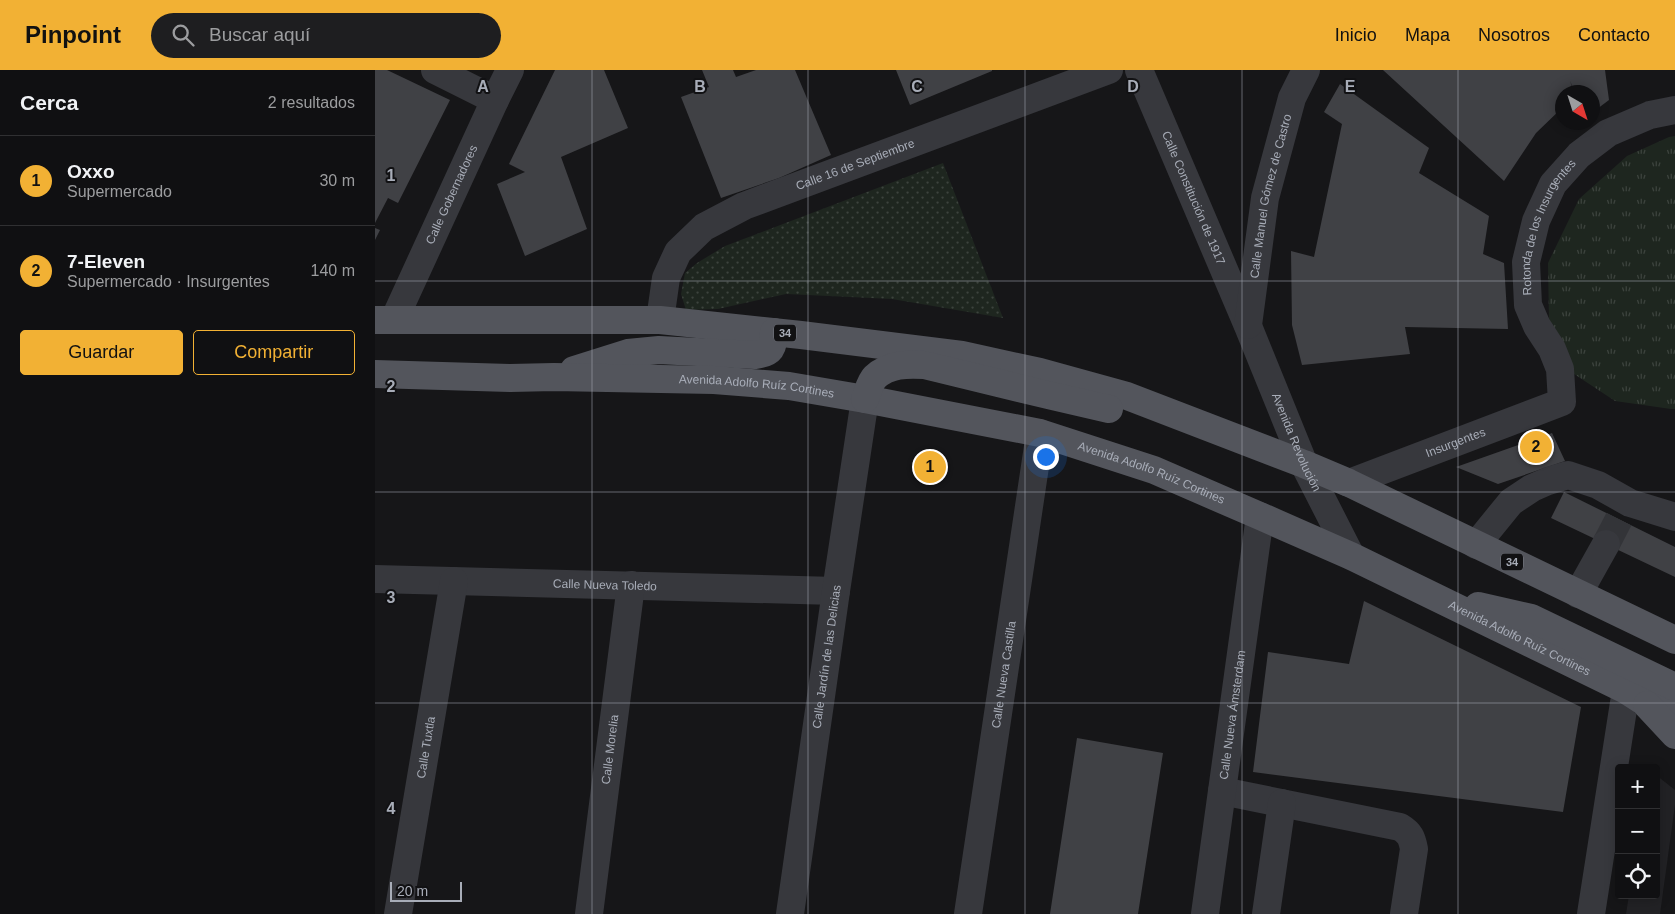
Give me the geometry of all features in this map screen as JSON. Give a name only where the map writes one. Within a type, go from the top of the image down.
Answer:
[{"type":"main road","name":"34","points":[[385,320],[660,320],[774,332],[972,357],[1040,372],[1127,396],[1304,464],[1349,483],[1675,640]]},
{"type":"main road","points":[[554,377],[628,353],[659,350],[763,354],[770,351],[774,332]]},
{"type":"main road","points":[[865,399],[874,378],[888,369],[903,364],[924,365],[1116,410],[1185,417]]},
{"type":"main road","name":"Avenida Adolfo Ruíz Cortines","points":[[375,374],[510,378],[714,380],[789,386],[1040,433],[1154,470],[1351,556],[1675,713]]},
{"type":"main road","points":[[1431,595],[1531,618],[1675,687]]},
{"type":"main road","points":[[1633,694],[1675,735]]},
{"type":"street","points":[[435,70],[495,100]]},
{"type":"street","name":"Calle Gobernadores","points":[[385,320],[510,70]]},
{"type":"street","name":"Calle 16 de Septiembre","points":[[660,320],[666,278],[678,252],[704,227],[744,206],[1109,70]]},
{"type":"street","name":"Calle Constitución de 1917","points":[[1139,70],[1247,326]]},
{"type":"street","name":"Calle Manuel Gómez de Castro","points":[[1247,326],[1265,198],[1292,98],[1306,70]]},
{"type":"street","name":"Rotonda de los Insurgentes","points":[[1562,402],[1560,369],[1552,349],[1537,326],[1528,305],[1526,262],[1537,221],[1553,184],[1579,155],[1607,133],[1650,115],[1675,110]]},
{"type":"street","name":"Avenida Revolución","points":[[1247,326],[1304,464],[1351,556]]},
{"type":"street","name":"Calle Jardín de las Delicias","points":[[790,914],[865,399]]},
{"type":"street","name":"Insurgentes","points":[[1349,483],[1562,402]]},
{"type":"street","name":"Calle Nueva Castilla","points":[[968,914],[1040,433]]},
{"type":"street","points":[[1477,545],[1511,502],[1532,488],[1568,475],[1598,485],[1624,511],[1675,517]]},
{"type":"street","name":"Calle Nueva Ámsterdam","points":[[1205,914],[1260,516]]},
{"type":"street","points":[[1578,594],[1606,544]]},
{"type":"street","name":"Calle Nueva Toledo","points":[[375,579],[836,591]]},
{"type":"street","name":"Calle Tuxtla","points":[[397,914],[454,581]]},
{"type":"street","name":"Calle Morelia","points":[[589,914],[631,585]]},
{"type":"street","points":[[1591,914],[1633,694]]},
{"type":"street","points":[[1222,791],[1400,827],[1407,831],[1412,838],[1413,849],[1404,914]]},
{"type":"street","points":[[1266,914],[1282,803]]},
{"type":"shaded area","points":[[1660,778],[1675,790],[1675,805],[1660,914],[1626,914],[1628,899],[1660,899]]},
{"type":"green space","points":[[1675,136],[1675,409],[1671,409],[1615,401],[1568,370],[1549,321],[1548,263],[1579,199],[1627,156]]},
{"type":"green space","points":[[943,163],[1003,318],[892,299],[786,294],[718,309],[686,310],[681,294],[685,273],[697,263],[725,246]]},
{"type":"building","points":[[375,70],[387,70],[450,100],[398,203],[388,198],[375,223]]},
{"type":"building","points":[[555,70],[604,70],[628,128],[561,157],[587,229],[525,256],[497,184],[525,172],[509,164]]},
{"type":"building","points":[[702,70],[733,70],[736,77],[756,70],[795,70],[831,155],[779,178],[721,198],[681,97],[709,87]]},
{"type":"building","points":[[896,70],[992,70],[992,71],[910,105]]},
{"type":"building","points":[[1383,70],[1605,70],[1609,100],[1600,107],[1600,85],[1572,85],[1570,81],[1571,85],[1555,85],[1555,115],[1536,133],[1504,181]]},
{"type":"building","points":[[1340,84],[1429,148],[1419,173],[1489,216],[1483,254],[1504,263],[1508,329],[1405,327],[1410,354],[1302,365],[1292,325],[1291,251],[1314,257],[1342,124],[1324,112]]},
{"type":"building","points":[[375,228],[380,230],[375,240]]},
{"type":"building","points":[[1552,433],[1565,461],[1498,484],[1456,467]]},
{"type":"building","points":[[1564,492],[1675,547],[1675,577],[1551,518]]},
{"type":"building","points":[[1364,601],[1581,707],[1563,812],[1253,772],[1268,652],[1349,664]]},
{"type":"building","points":[[1077,738],[1163,753],[1138,914],[1050,914]]},
{"type":"tunnel","points":[[1606,544],[1619,519]]},
{"type":"place","name":"7-Eleven","points":[[1536,447]]},
{"type":"place","name":"Oxxo","points":[[930,467]]}]
